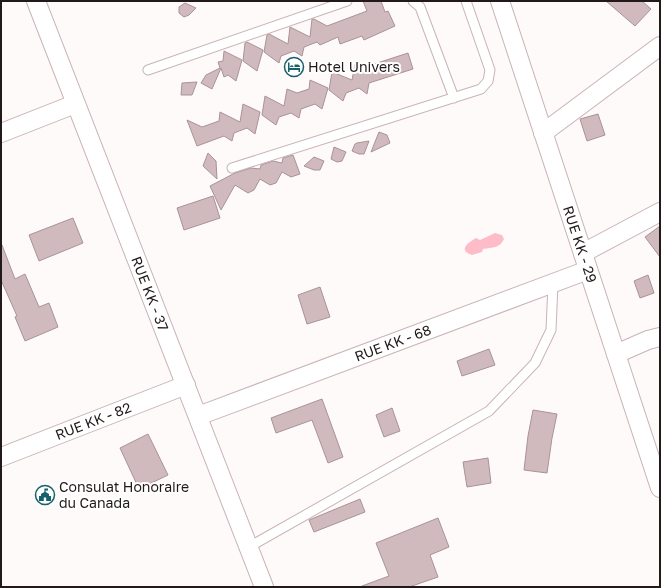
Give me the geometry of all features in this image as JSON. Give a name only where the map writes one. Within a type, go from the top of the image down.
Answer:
[{"type":"street","name":"RUE KK - 37","points":[[36,1],[264,587]]},
{"type":"street","name":"RUE KK - 29","points":[[500,1],[660,488]]},
{"type":"street","points":[[543,132],[660,46]]},
{"type":"street","points":[[1,133],[75,104]]},
{"type":"street","points":[[583,253],[660,212]]},
{"type":"street","name":"RUE KK - 68","points":[[198,416],[588,270]]},
{"type":"street","points":[[616,354],[648,340],[660,337]]},
{"type":"street","name":"RUE KK - 82","points":[[1,457],[186,385]]},
{"type":"lane","points":[[148,70],[347,1]]},
{"type":"lane","points":[[413,1],[420,7],[454,98]]},
{"type":"lane","points":[[232,168],[482,89],[488,81],[490,70],[466,1]]},
{"type":"lane","points":[[249,547],[488,411],[534,363],[551,330],[553,284]]},
{"type":"shaded area","points":[[495,233],[502,235],[504,239],[498,246],[483,249],[482,252],[472,255],[465,251],[466,246],[476,238],[480,240]]},
{"type":"building","points":[[363,1],[381,1],[385,12],[388,11],[395,26],[364,40],[362,36],[340,44],[338,37],[320,45],[317,42],[304,47],[302,56],[294,51],[281,56],[279,63],[264,52],[267,35],[269,34],[288,44],[290,27],[310,37],[312,19],[327,26],[367,11]]},
{"type":"building","points":[[606,1],[642,1],[651,9],[635,26]]},
{"type":"building","points":[[185,3],[196,8],[189,15],[184,17],[179,13],[179,7]]},
{"type":"building","points":[[247,42],[263,50],[257,71],[243,61],[245,43]]},
{"type":"building","points":[[224,51],[242,60],[236,81],[228,75],[224,77],[221,68],[212,89],[201,83],[206,75],[220,68],[218,62],[223,61]]},
{"type":"building","points":[[408,53],[413,69],[369,83],[367,94],[359,88],[346,93],[343,101],[329,90],[332,72],[352,80],[355,64],[362,68]]},
{"type":"building","points":[[310,80],[328,88],[322,109],[315,104],[301,109],[299,118],[291,113],[279,117],[276,125],[262,115],[265,96],[284,106],[287,89],[297,93],[309,89]]},
{"type":"building","points":[[197,82],[192,95],[181,95],[182,83]]},
{"type":"building","points":[[243,104],[260,112],[255,134],[247,128],[234,133],[232,141],[224,136],[197,146],[187,120],[202,127],[219,121],[220,112],[240,122]]},
{"type":"building","points":[[598,114],[605,135],[587,141],[580,119]]},
{"type":"building","points":[[379,132],[387,135],[390,143],[371,152]]},
{"type":"building","points":[[369,141],[364,154],[359,154],[352,151],[355,144]]},
{"type":"building","points":[[334,147],[346,152],[342,161],[337,162],[331,159]]},
{"type":"building","points":[[208,153],[216,161],[217,179],[203,166]]},
{"type":"building","points":[[293,155],[300,174],[291,177],[282,172],[276,183],[270,185],[260,179],[254,190],[248,193],[235,185],[221,210],[210,186],[235,173],[251,168],[260,169],[261,165],[273,161],[282,163],[283,158]]},
{"type":"building","points":[[314,157],[324,161],[320,170],[314,170],[304,166]]},
{"type":"building","points":[[213,196],[220,218],[184,230],[177,208]]},
{"type":"building","points":[[73,218],[83,243],[39,261],[29,235]]},
{"type":"building","points":[[660,226],[660,257],[645,237]]},
{"type":"building","points":[[1,245],[15,279],[25,274],[39,307],[49,303],[58,327],[25,341],[15,317],[17,316],[1,280]]},
{"type":"building","points":[[648,275],[654,293],[640,298],[634,281]]},
{"type":"building","points":[[320,287],[330,317],[307,324],[298,295]]},
{"type":"building","points":[[489,349],[495,365],[462,376],[457,361]]},
{"type":"building","points":[[322,399],[343,457],[328,463],[312,420],[276,433],[271,418]]},
{"type":"building","points":[[392,408],[400,431],[384,437],[376,415]]},
{"type":"building","points":[[533,410],[557,414],[547,473],[524,470]]},
{"type":"building","points":[[148,434],[168,475],[139,489],[120,448]]},
{"type":"building","points":[[488,458],[491,483],[467,487],[463,462]]},
{"type":"building","points":[[360,499],[365,512],[314,532],[309,520]]},
{"type":"building","points":[[438,518],[449,547],[430,555],[438,577],[409,587],[362,587],[389,576],[376,543]]},
{"type":"place","name":"Hotel Univers","points":[[294,67]]},
{"type":"place","name":"Consulat Honoraire du Canada","points":[[45,495]]}]
